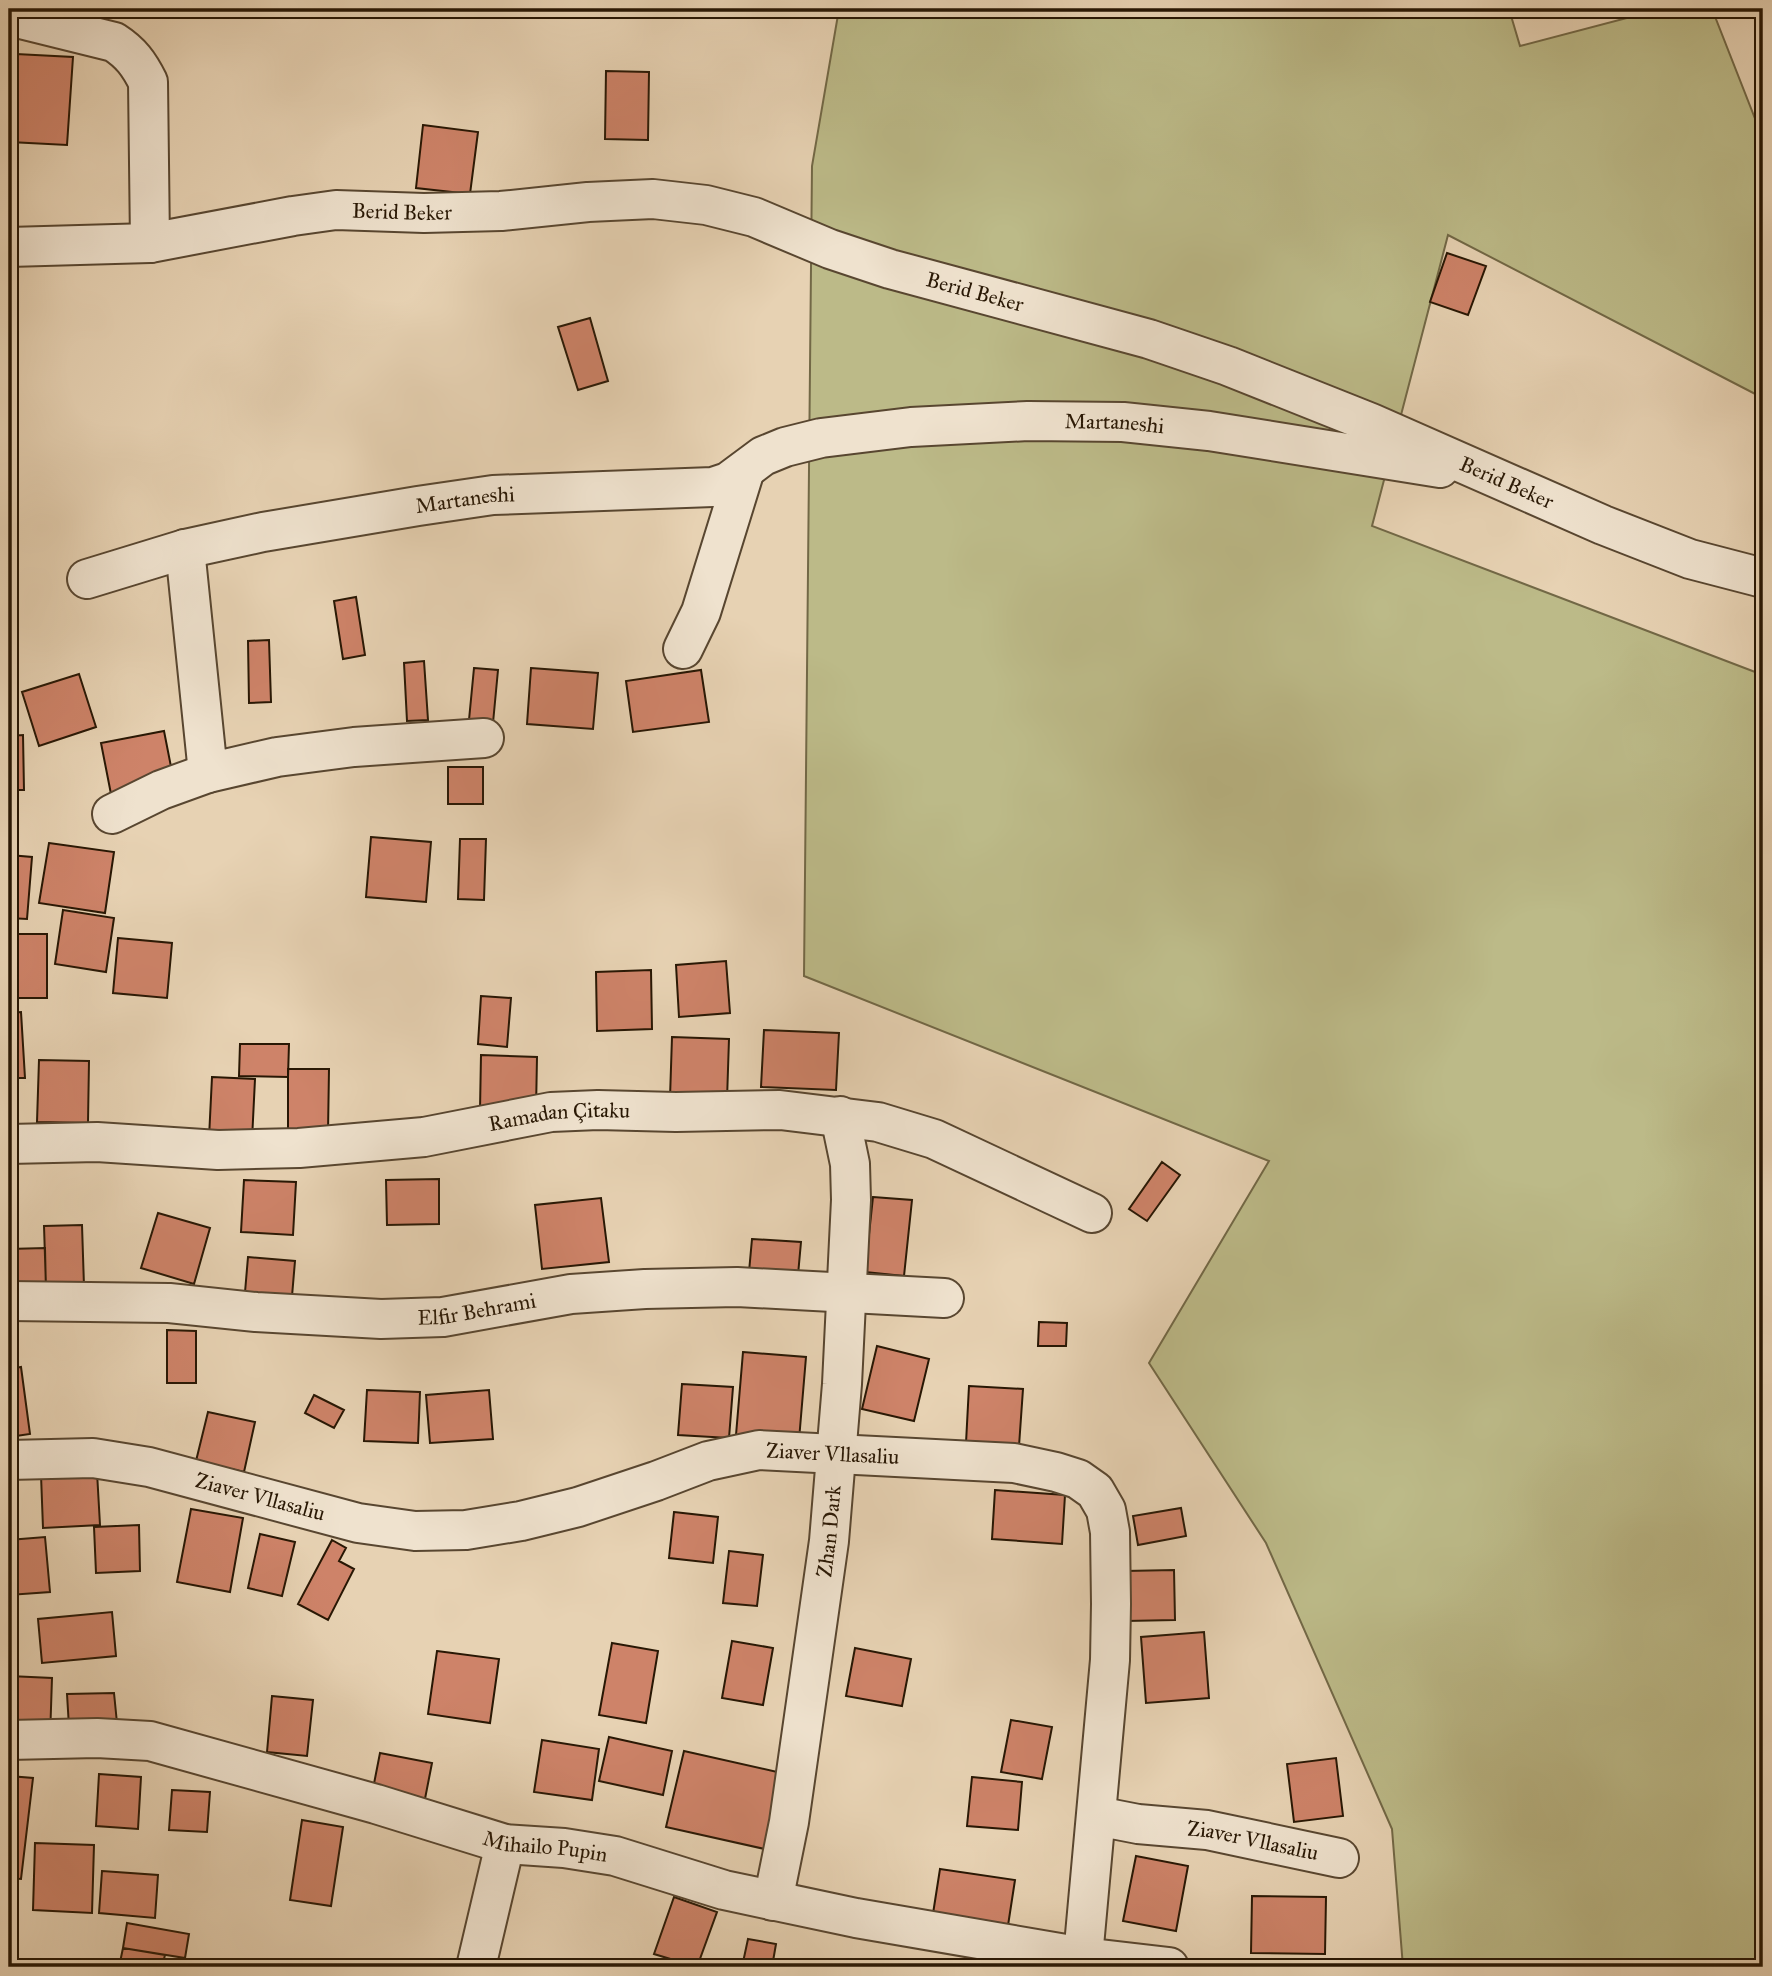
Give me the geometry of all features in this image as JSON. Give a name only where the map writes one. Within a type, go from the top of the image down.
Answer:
[{"type":"street","points":[[9,16],[114,42],[129,51],[140,65],[148,82],[150,243]]},
{"type":"street","name":"Berid Beker","points":[[9,247],[150,243],[337,210],[424,213],[501,211],[588,202],[653,199],[706,205],[754,217],[830,249],[890,269],[1149,340],[1228,366],[1371,423],[1603,525],[1690,559],[1763,578]]},
{"type":"street","name":"Martaneshi","points":[[87,579],[185,550],[263,533],[493,495],[713,487],[729,482],[764,456],[785,447],[821,438],[911,427],[1028,421],[1123,422],[1209,431],[1490,476]]},
{"type":"street","points":[[683,649],[701,612],[744,473]]},
{"type":"street","points":[[185,550],[208,773]]},
{"type":"street","points":[[112,814],[161,790],[208,773],[277,757],[354,747],[484,738]]},
{"type":"street","name":"Ramadan Çitaku","points":[[9,1144],[97,1142],[218,1150],[299,1148],[424,1137],[551,1112],[780,1110],[878,1122],[934,1139],[1092,1213]]},
{"type":"street","name":"Zhan Dark","points":[[773,1901],[789,1822],[829,1541],[850,1188],[849,1164],[840,1116]]},
{"type":"street","name":"Elfir Behrami","points":[[9,1301],[169,1303],[256,1312],[381,1319],[443,1317],[571,1294],[645,1289],[737,1287],[944,1298]]},
{"type":"street","name":"Ziaver Vllasaliu","points":[[9,1460],[93,1458],[149,1467],[358,1523],[415,1531],[466,1530],[521,1521],[578,1507],[708,1461],[759,1450],[1014,1463],[1056,1472],[1078,1479],[1096,1491],[1106,1510],[1110,1532],[1110,1660],[1097,1816],[1138,1824],[1207,1830],[1339,1858]]},
{"type":"street","name":"Mihailo Pupin","points":[[9,1740],[97,1738],[150,1741],[505,1843],[615,1856],[724,1890],[856,1918],[1083,1957],[1169,1967]]},
{"type":"street","points":[[1083,1957],[1097,1816]]},
{"type":"street","points":[[476,1967],[505,1843]]},
{"type":"shaded area","points":[[839,9],[1509,9],[1520,46],[1661,9],[1712,9],[1763,139],[1763,398],[1448,235],[1372,526],[1763,675],[1763,1967],[1403,1967],[1392,1829],[1266,1543],[1149,1363],[1269,1161],[804,976],[812,166]]},
{"type":"building","points":[[1763,25],[1763,49],[1756,28]]},
{"type":"building","points":[[16,54],[73,57],[67,145],[10,142]]},
{"type":"building","points":[[606,71],[649,72],[648,140],[605,139]]},
{"type":"building","points":[[423,125],[478,132],[470,194],[416,188]]},
{"type":"building","points":[[9,197],[18,230],[9,232]]},
{"type":"building","points":[[1447,253],[1486,266],[1468,315],[1430,302]]},
{"type":"building","points":[[590,318],[608,381],[578,390],[558,327]]},
{"type":"building","points":[[356,597],[365,655],[343,659],[334,601]]},
{"type":"building","points":[[269,640],[271,702],[249,703],[248,641]]},
{"type":"building","points":[[424,661],[428,720],[407,721],[404,663]]},
{"type":"building","points":[[474,668],[498,670],[493,723],[469,720]]},
{"type":"building","points":[[531,668],[598,673],[593,729],[527,724]]},
{"type":"building","points":[[701,670],[709,722],[633,732],[626,681]]},
{"type":"building","points":[[79,674],[96,727],[39,746],[22,692]]},
{"type":"building","points":[[164,731],[174,782],[111,794],[101,743]]},
{"type":"building","points":[[23,735],[24,790],[9,790],[9,736]]},
{"type":"building","points":[[448,767],[483,767],[483,804],[448,804]]},
{"type":"building","points":[[371,837],[431,842],[426,902],[366,897]]},
{"type":"building","points":[[460,839],[486,839],[484,900],[458,899]]},
{"type":"building","points":[[49,843],[114,852],[105,913],[39,903]]},
{"type":"building","points":[[9,855],[32,857],[27,919],[9,918]]},
{"type":"building","points":[[63,910],[114,918],[106,972],[55,964]]},
{"type":"building","points":[[9,934],[47,934],[47,998],[9,998]]},
{"type":"building","points":[[118,938],[172,943],[167,998],[113,993]]},
{"type":"building","points":[[726,961],[730,1013],[679,1017],[676,965]]},
{"type":"building","points":[[651,970],[652,1029],[597,1031],[596,972]]},
{"type":"building","points":[[481,996],[511,998],[507,1047],[478,1044]]},
{"type":"building","points":[[21,1012],[25,1078],[9,1078],[9,1013]]},
{"type":"building","points":[[764,1030],[839,1033],[836,1090],[761,1087]]},
{"type":"building","points":[[672,1037],[729,1039],[727,1100],[670,1098]]},
{"type":"building","points":[[240,1044],[289,1044],[288,1077],[239,1076]]},
{"type":"building","points":[[481,1055],[537,1057],[536,1110],[480,1110]]},
{"type":"building","points":[[39,1060],[89,1061],[88,1123],[37,1122]]},
{"type":"building","points":[[288,1069],[329,1069],[328,1133],[288,1133]]},
{"type":"building","points":[[212,1077],[255,1079],[252,1140],[209,1138]]},
{"type":"building","points":[[1162,1162],[1180,1175],[1147,1221],[1129,1209]]},
{"type":"building","points":[[439,1179],[439,1224],[387,1225],[386,1180]]},
{"type":"building","points":[[244,1180],[296,1182],[293,1235],[241,1232]]},
{"type":"building","points":[[873,1197],[912,1200],[904,1276],[865,1272]]},
{"type":"building","points":[[601,1198],[609,1262],[542,1269],[535,1205]]},
{"type":"building","points":[[158,1213],[210,1228],[194,1284],[141,1268]]},
{"type":"building","points":[[82,1225],[84,1286],[46,1287],[44,1226]]},
{"type":"building","points":[[752,1239],[801,1242],[797,1286],[748,1283]]},
{"type":"building","points":[[45,1248],[46,1293],[9,1295],[9,1249]]},
{"type":"building","points":[[248,1257],[295,1261],[291,1308],[244,1304]]},
{"type":"building","points":[[1039,1322],[1067,1323],[1066,1346],[1038,1346]]},
{"type":"building","points":[[167,1330],[196,1331],[196,1383],[167,1383]]},
{"type":"building","points":[[877,1346],[929,1359],[914,1421],[862,1409]]},
{"type":"building","points":[[743,1352],[806,1357],[799,1440],[736,1435]]},
{"type":"building","points":[[21,1367],[30,1434],[9,1437],[9,1369]]},
{"type":"building","points":[[682,1384],[733,1387],[729,1438],[678,1435]]},
{"type":"building","points":[[969,1386],[1023,1389],[1019,1446],[966,1443]]},
{"type":"building","points":[[367,1390],[420,1392],[418,1443],[364,1441]]},
{"type":"building","points":[[489,1390],[493,1439],[430,1443],[426,1395]]},
{"type":"building","points":[[314,1395],[344,1410],[334,1428],[305,1413]]},
{"type":"building","points":[[208,1412],[255,1422],[244,1472],[196,1461]]},
{"type":"building","points":[[97,1472],[100,1525],[43,1528],[41,1475]]},
{"type":"building","points":[[995,1490],[1065,1495],[1062,1544],[992,1539]]},
{"type":"building","points":[[1181,1508],[1186,1536],[1138,1545],[1133,1516]]},
{"type":"building","points":[[191,1509],[243,1518],[230,1592],[177,1582]]},
{"type":"building","points":[[674,1512],[718,1517],[713,1563],[669,1558]]},
{"type":"building","points":[[139,1525],[140,1571],[96,1573],[94,1527]]},
{"type":"building","points":[[260,1534],[295,1542],[282,1596],[248,1588]]},
{"type":"building","points":[[45,1537],[50,1592],[9,1595],[9,1540]]},
{"type":"building","points":[[332,1540],[346,1548],[339,1561],[354,1569],[328,1620],[298,1604]]},
{"type":"building","points":[[729,1551],[763,1555],[757,1606],[723,1603]]},
{"type":"building","points":[[1174,1570],[1175,1620],[1126,1621],[1125,1571]]},
{"type":"building","points":[[112,1612],[116,1656],[42,1663],[38,1619]]},
{"type":"building","points":[[1204,1632],[1209,1698],[1146,1703],[1141,1637]]},
{"type":"building","points":[[732,1641],[773,1648],[763,1705],[722,1698]]},
{"type":"building","points":[[612,1643],[658,1651],[646,1723],[599,1715]]},
{"type":"building","points":[[855,1648],[911,1659],[902,1706],[846,1696]]},
{"type":"building","points":[[437,1651],[499,1659],[490,1723],[428,1714]]},
{"type":"building","points":[[9,1676],[52,1678],[50,1738],[9,1737]]},
{"type":"building","points":[[114,1693],[117,1723],[69,1727],[67,1694]]},
{"type":"building","points":[[272,1696],[313,1700],[307,1756],[267,1752]]},
{"type":"building","points":[[1011,1720],[1052,1727],[1042,1779],[1001,1772]]},
{"type":"building","points":[[609,1737],[672,1751],[663,1795],[599,1781]]},
{"type":"building","points":[[542,1740],[599,1749],[592,1800],[534,1792]]},
{"type":"building","points":[[684,1751],[786,1774],[769,1850],[666,1827]]},
{"type":"building","points":[[380,1753],[432,1763],[423,1809],[371,1799]]},
{"type":"building","points":[[1336,1758],[1343,1816],[1294,1822],[1287,1764]]},
{"type":"building","points":[[99,1774],[141,1777],[138,1829],[96,1826]]},
{"type":"building","points":[[9,1776],[33,1778],[21,1879],[9,1878]]},
{"type":"building","points":[[972,1777],[1022,1782],[1018,1830],[967,1826]]},
{"type":"building","points":[[172,1790],[210,1792],[207,1832],[169,1830]]},
{"type":"building","points":[[302,1820],[343,1827],[331,1906],[290,1900]]},
{"type":"building","points":[[35,1843],[94,1845],[92,1913],[33,1910]]},
{"type":"building","points":[[1136,1856],[1188,1866],[1176,1931],[1123,1921]]},
{"type":"building","points":[[940,1869],[1015,1880],[1007,1932],[932,1920]]},
{"type":"building","points":[[102,1871],[158,1875],[155,1918],[99,1913]]},
{"type":"building","points":[[1252,1896],[1326,1897],[1325,1954],[1251,1953]]},
{"type":"building","points":[[674,1897],[717,1912],[697,1967],[654,1954]]},
{"type":"building","points":[[127,1923],[189,1934],[185,1958],[123,1948]]},
{"type":"building","points":[[748,1939],[776,1944],[772,1967],[742,1967]]},
{"type":"building","points":[[123,1948],[165,1955],[162,1967],[119,1967]]}]
